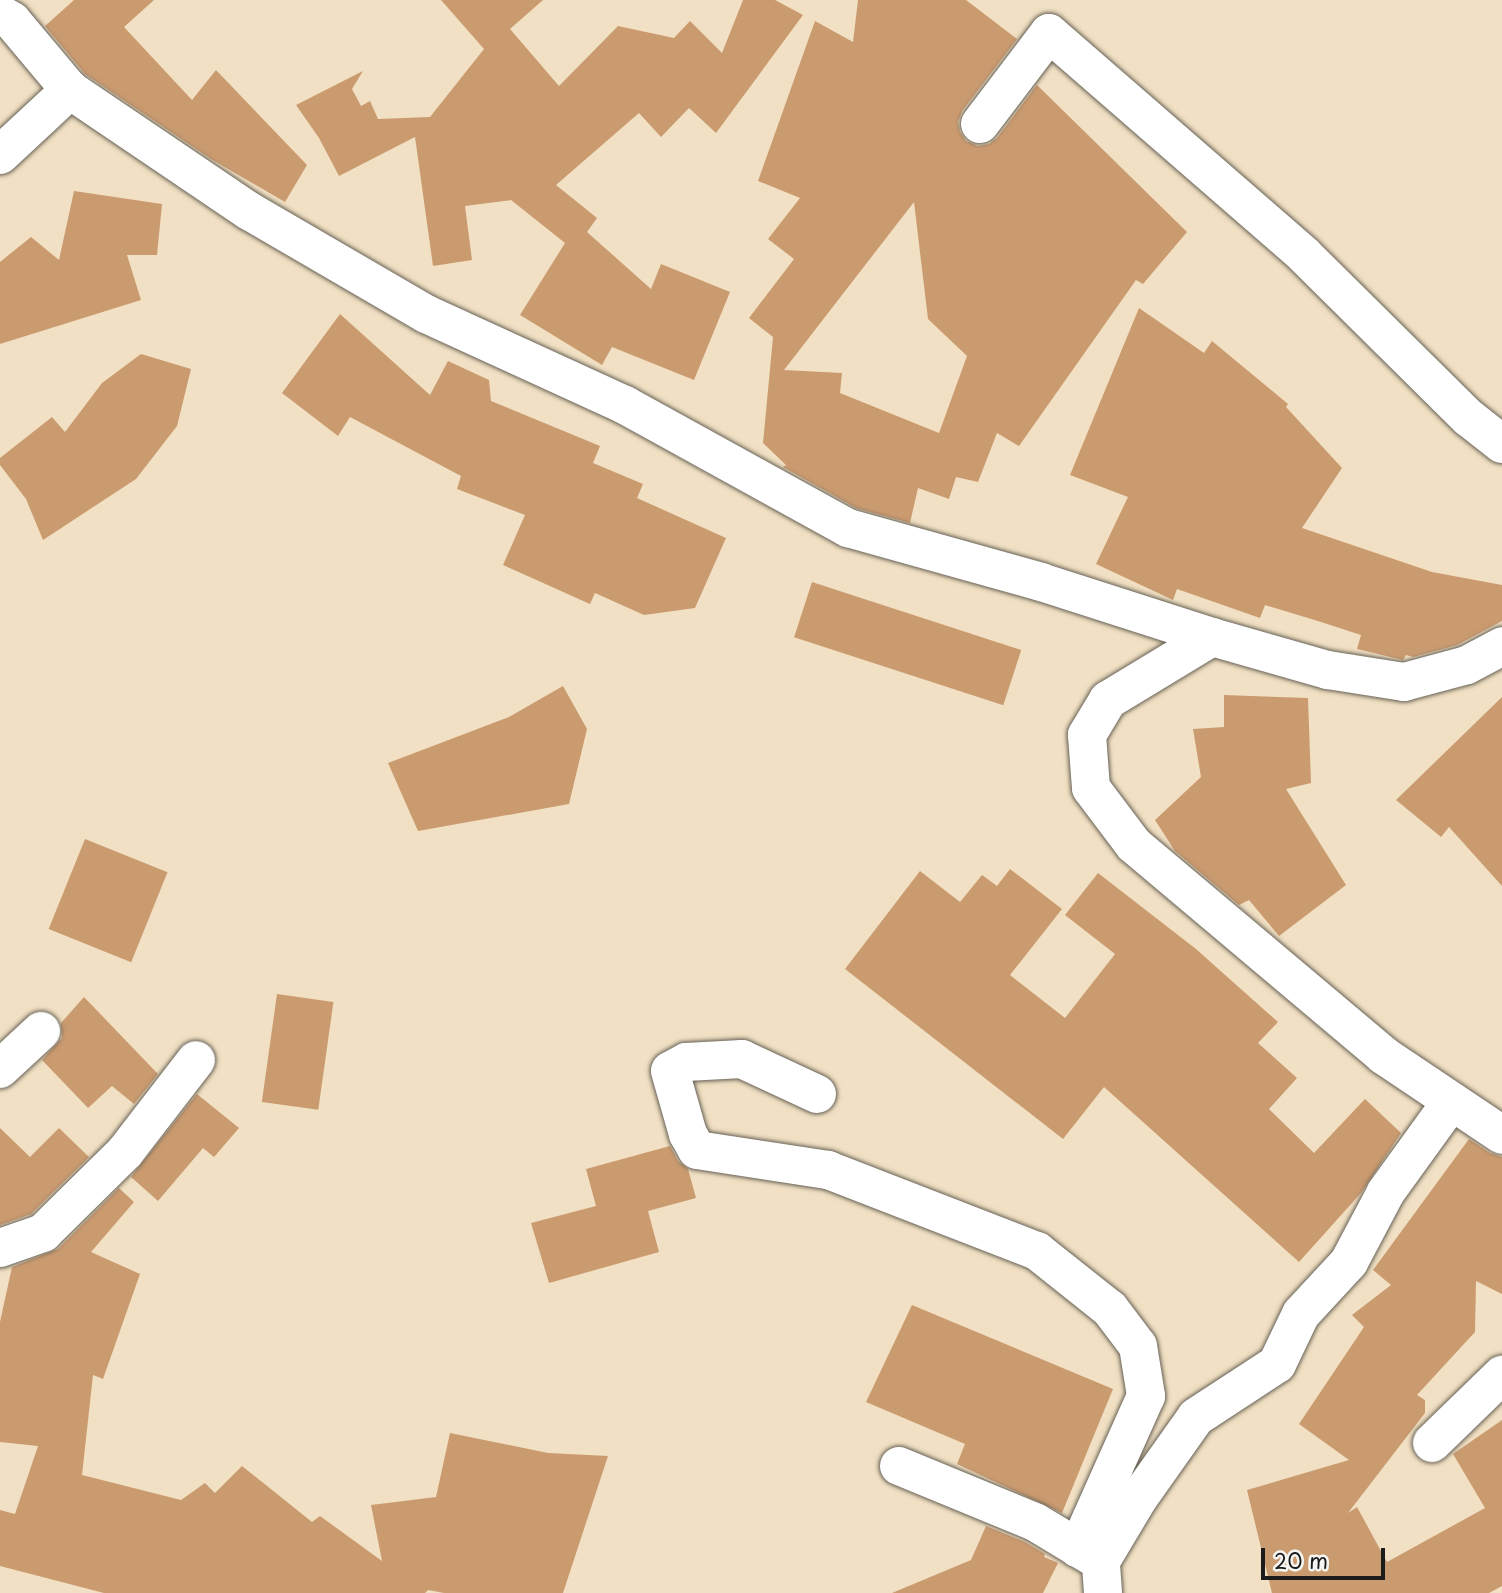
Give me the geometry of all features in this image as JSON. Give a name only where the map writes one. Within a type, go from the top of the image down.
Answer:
[{"type":"street","points":[[10,12],[70,90],[248,211],[426,314],[625,405],[848,528],[1041,582],[1212,637],[1328,670],[1404,682],[1467,665],[1502,646]]},
{"type":"street","points":[[981,124],[1051,16],[1304,255],[1469,418],[1502,444]]},
{"type":"street","points":[[0,155],[70,90]]},
{"type":"street","points":[[1212,637],[1108,700],[1087,735],[1091,788],[1135,845],[1383,1055],[1502,1135]]},
{"type":"street","points":[[0,1069],[41,1031]]},
{"type":"street","points":[[817,1094],[742,1059],[686,1062],[670,1071],[688,1134],[697,1150],[828,1170],[1037,1251],[1110,1309],[1138,1346],[1146,1396],[1094,1567]]},
{"type":"street","points":[[0,1248],[43,1233],[125,1152],[196,1060]]},
{"type":"street","points":[[1076,1593],[1196,1417],[1277,1364],[1300,1314],[1349,1262],[1386,1192],[1451,1101]]},
{"type":"street","points":[[1432,1443],[1502,1375]]},
{"type":"street","points":[[899,1466],[1035,1522],[1094,1567]]},
{"type":"building","points":[[74,0],[154,0],[124,27],[192,100],[216,70],[307,165],[285,202],[211,159],[85,74],[45,26]]},
{"type":"building","points":[[441,0],[543,0],[510,29],[559,86],[618,26],[674,38],[690,21],[722,53],[743,0],[775,0],[803,15],[716,133],[689,108],[661,137],[639,113],[556,185],[597,218],[587,232],[651,289],[661,264],[730,292],[694,380],[612,347],[602,365],[520,315],[565,243],[511,200],[465,206],[472,260],[433,266],[415,137],[339,176],[319,138],[296,105],[363,71],[352,89],[361,106],[370,101],[378,119],[430,117],[484,49]]},
{"type":"building","points":[[858,0],[966,0],[1017,39],[962,111],[958,122],[966,141],[978,146],[989,144],[997,138],[1037,85],[1187,232],[1143,284],[1136,280],[1019,446],[997,433],[978,482],[956,477],[949,499],[918,488],[910,523],[856,508],[783,467],[786,465],[763,443],[773,337],[749,318],[794,259],[768,239],[800,198],[758,181],[815,21],[853,42]],"holes":[[[914,202],[928,319],[967,356],[939,433],[840,393],[842,373],[784,370]]]},
{"type":"building","points":[[74,191],[162,204],[157,255],[127,255],[141,300],[0,344],[0,262],[31,237],[59,260]]},
{"type":"building","points":[[1139,308],[1204,353],[1212,341],[1288,404],[1286,407],[1342,468],[1302,528],[1432,572],[1502,585],[1502,621],[1457,645],[1413,657],[1406,655],[1403,660],[1357,649],[1361,635],[1321,622],[1265,605],[1260,618],[1177,589],[1173,600],[1096,564],[1128,497],[1070,475]]},
{"type":"building","points":[[340,314],[430,395],[448,361],[489,380],[491,401],[600,446],[593,463],[643,484],[637,498],[726,538],[695,608],[644,615],[595,593],[590,604],[503,565],[525,515],[457,489],[461,476],[350,417],[338,436],[282,393]]},
{"type":"building","points":[[141,354],[191,369],[177,426],[136,479],[43,540],[26,499],[0,465],[0,458],[52,417],[65,432],[102,383]]},
{"type":"building","points":[[812,582],[1021,650],[1003,705],[794,637]]},
{"type":"building","points":[[563,686],[587,729],[569,804],[418,831],[388,763],[509,717]]},
{"type":"building","points":[[1224,695],[1308,698],[1311,783],[1286,789],[1346,885],[1279,936],[1249,900],[1239,905],[1175,851],[1155,820],[1201,777],[1193,729],[1224,727]]},
{"type":"building","points":[[1502,697],[1502,886],[1449,827],[1441,837],[1396,800]]},
{"type":"building","points":[[85,839],[168,872],[131,962],[49,929]]},
{"type":"building","points":[[1010,869],[1062,909],[1010,975],[1065,1018],[1115,954],[1065,915],[1098,873],[1196,949],[1278,1022],[1258,1043],[1297,1078],[1269,1109],[1314,1153],[1365,1099],[1401,1133],[1361,1193],[1299,1262],[1104,1087],[1063,1139],[845,969],[920,871],[960,902],[982,875],[997,886]]},
{"type":"building","points":[[277,994],[333,1002],[318,1110],[262,1102]]},
{"type":"building","points":[[84,997],[158,1074],[134,1104],[112,1086],[88,1108],[42,1060],[62,1038],[61,1023]]},
{"type":"building","points":[[197,1094],[239,1128],[214,1157],[203,1148],[158,1201],[131,1177]]},
{"type":"building","points":[[0,1128],[30,1157],[59,1128],[89,1157],[31,1214],[0,1225]]},
{"type":"building","points":[[1469,1139],[1490,1153],[1502,1157],[1502,1294],[1476,1281],[1475,1332],[1417,1395],[1425,1400],[1425,1413],[1348,1513],[1357,1507],[1387,1562],[1485,1508],[1453,1454],[1502,1420],[1502,1586],[1489,1593],[1272,1593],[1247,1490],[1349,1460],[1299,1424],[1364,1327],[1352,1315],[1391,1285],[1373,1270]]},
{"type":"building","points":[[670,1146],[678,1161],[688,1169],[696,1198],[648,1211],[659,1252],[549,1283],[531,1223],[596,1206],[586,1169]]},
{"type":"building","points":[[119,1188],[134,1202],[91,1252],[140,1274],[103,1379],[93,1375],[82,1475],[181,1500],[205,1483],[215,1493],[242,1466],[312,1522],[320,1516],[382,1561],[371,1505],[436,1497],[450,1433],[548,1453],[608,1456],[563,1593],[444,1593],[428,1590],[425,1593],[104,1593],[0,1566],[0,1510],[15,1514],[38,1446],[0,1442],[0,1322],[12,1267],[58,1249]]},
{"type":"building","points":[[912,1305],[1113,1389],[1062,1513],[957,1464],[965,1444],[866,1402]]},
{"type":"building","points":[[986,1526],[1025,1542],[1045,1554],[1044,1557],[1058,1563],[1043,1593],[892,1593],[971,1560]]}]
